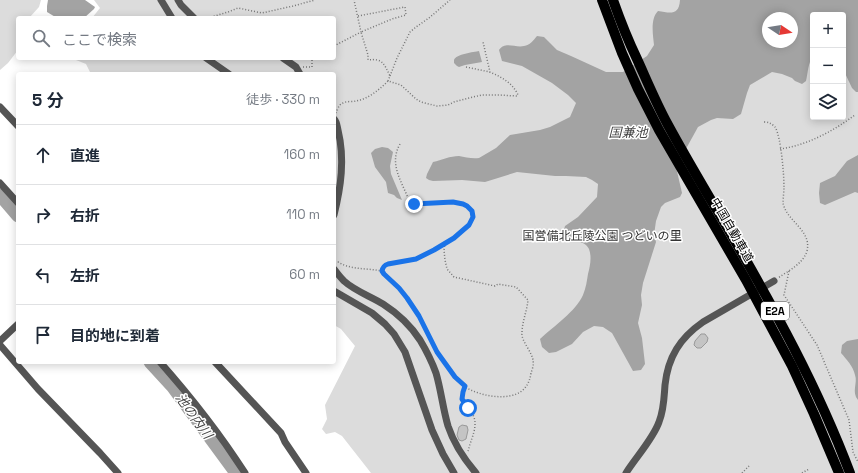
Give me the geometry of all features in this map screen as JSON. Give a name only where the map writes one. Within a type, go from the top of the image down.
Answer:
[{"type":"highway","name":"中国自動車道","points":[[602,0],[622,53],[649,110],[757,279],[802,363],[827,416],[850,473]]},
{"type":"highway","name":"中国自動車道","points":[[613,0],[632,47],[667,123],[681,159],[792,366],[814,414],[838,473]]},
{"type":"street","points":[[161,0],[171,16]]},
{"type":"street","points":[[178,0],[192,16]]},
{"type":"street","points":[[209,60],[226,72]]},
{"type":"street","points":[[286,60],[296,67],[299,72]]},
{"type":"street","points":[[0,107],[16,124]]},
{"type":"street","points":[[336,121],[340,138],[342,167],[341,182],[336,206]]},
{"type":"street","points":[[0,183],[16,201]]},
{"type":"street","points":[[336,271],[344,281],[393,311],[419,338],[436,373],[448,426],[454,441],[466,461],[476,473]]},
{"type":"street","points":[[626,473],[657,428],[663,411],[667,374],[670,363],[683,339],[703,322],[774,281]]},
{"type":"street","points":[[336,292],[372,313],[394,334],[405,352],[432,430],[454,473]]},
{"type":"street","points":[[0,341],[16,326]]},
{"type":"street","points":[[0,345],[16,364]]},
{"type":"street","points":[[16,364],[38,389],[118,473]]},
{"type":"street","points":[[162,364],[216,431],[245,473]]},
{"type":"street","points":[[218,364],[281,433],[285,442],[306,473]]},
{"type":"path","points":[[215,16],[238,8],[262,13],[315,0]]},
{"type":"path","points":[[354,0],[368,60],[375,59],[383,63],[390,76]]},
{"type":"path","points":[[336,114],[342,103],[366,98],[376,92],[388,81],[396,58],[410,32],[450,0]]},
{"type":"path","points":[[336,45],[361,32],[392,19],[406,15],[405,7],[358,16]]},
{"type":"path","points":[[483,42],[490,72]]},
{"type":"path","points":[[299,72],[304,67],[312,67],[312,60]]},
{"type":"path","points":[[388,81],[401,85],[421,102],[436,106],[448,105],[482,95],[518,95],[508,82],[500,76],[490,72],[466,67]]},
{"type":"path","points":[[780,149],[798,145],[815,138],[844,123],[855,115]]},
{"type":"path","points":[[764,122],[775,126],[777,132],[786,211],[807,239],[806,251],[802,258],[789,271],[774,281]]},
{"type":"path","points":[[382,271],[384,265],[416,259],[434,250],[454,238],[469,225],[473,217],[472,211],[463,204],[453,202],[410,203],[398,177],[396,168],[398,147],[400,144]]},
{"type":"path","points":[[336,263],[338,262],[343,265],[382,271],[407,298],[419,316],[437,352],[455,377],[470,390],[482,394],[502,396],[514,395],[527,386],[534,360],[521,335],[528,300],[516,287],[498,284],[496,286],[454,277],[447,269],[444,250],[445,243]]},
{"type":"path","points":[[789,271],[784,295],[817,345],[849,420],[854,452],[858,462]]},
{"type":"path","points":[[465,386],[462,399],[473,415],[475,424],[466,461]]},
{"type":"path","points":[[742,473],[750,466]]},
{"type":"path","points":[[802,473],[809,469]]},
{"type":"green space","points":[[0,0],[41,0],[39,7],[31,16],[16,16],[16,53],[0,70]]},
{"type":"green space","name":"国営備北丘陵公園 つどいの里","points":[[94,0],[858,0],[858,473],[371,473],[342,436],[335,432],[326,434],[322,429],[327,419],[325,405],[355,346],[341,329],[336,326],[336,72],[90,72],[86,64],[76,60],[336,60],[336,16],[94,16],[100,8]]},
{"type":"water","points":[[48,0],[85,0],[95,7],[86,16],[54,16],[47,12]]},
{"type":"water","name":"国兼池","points":[[680,0],[858,0],[858,92],[852,88],[846,75],[846,12],[810,12],[810,62],[806,81],[802,84],[782,74],[772,72],[750,85],[741,114],[733,119],[717,118],[698,127],[676,167],[682,193],[680,197],[665,203],[661,207],[656,221],[654,235],[656,242],[643,283],[641,295],[642,305],[638,323],[642,338],[645,364],[641,370],[633,371],[612,333],[603,327],[594,326],[583,332],[572,344],[556,352],[549,353],[542,347],[540,339],[570,313],[580,301],[585,290],[590,265],[589,249],[584,244],[566,236],[563,233],[565,226],[578,217],[597,197],[598,184],[586,177],[555,176],[517,172],[485,182],[462,180],[433,181],[426,178],[427,174],[433,162],[456,156],[479,158],[496,148],[510,135],[550,127],[570,117],[576,103],[552,83],[522,66],[502,61],[499,50],[501,47],[507,45],[526,45],[537,36],[544,37],[557,50],[606,72],[623,72],[647,56],[654,45],[653,23],[655,14],[658,11],[670,13],[678,9]]},
{"type":"water","points":[[479,51],[482,62],[459,67],[454,63],[455,58],[458,56]]},
{"type":"water","points":[[382,147],[388,148],[393,152],[390,166],[391,174],[402,200],[388,193],[386,182],[375,167],[371,153],[375,149]]},
{"type":"water","points":[[858,155],[858,193],[855,192],[825,205],[820,203],[820,183],[835,176],[847,161]]},
{"type":"water","points":[[858,339],[858,400],[855,394],[856,378],[853,369],[841,353],[842,345],[847,341]]},
{"type":"building","points":[[701,334],[705,334],[708,338],[707,342],[701,348],[697,348],[694,345],[695,341]]},
{"type":"building","points":[[462,425],[467,426],[468,430],[466,439],[462,441],[459,440],[457,435],[459,427]]},
{"type":"waterway","name":"池の内川","points":[[0,195],[16,214]]},
{"type":"waterway","name":"池の内川","points":[[152,364],[172,386],[236,473]]},
{"type":"route","points":[[414,204],[453,202],[463,204],[472,211],[472,221],[454,238],[416,259],[384,265],[382,268],[384,274],[399,288],[419,316],[437,352],[455,377],[465,386],[462,399],[468,408]]}]
